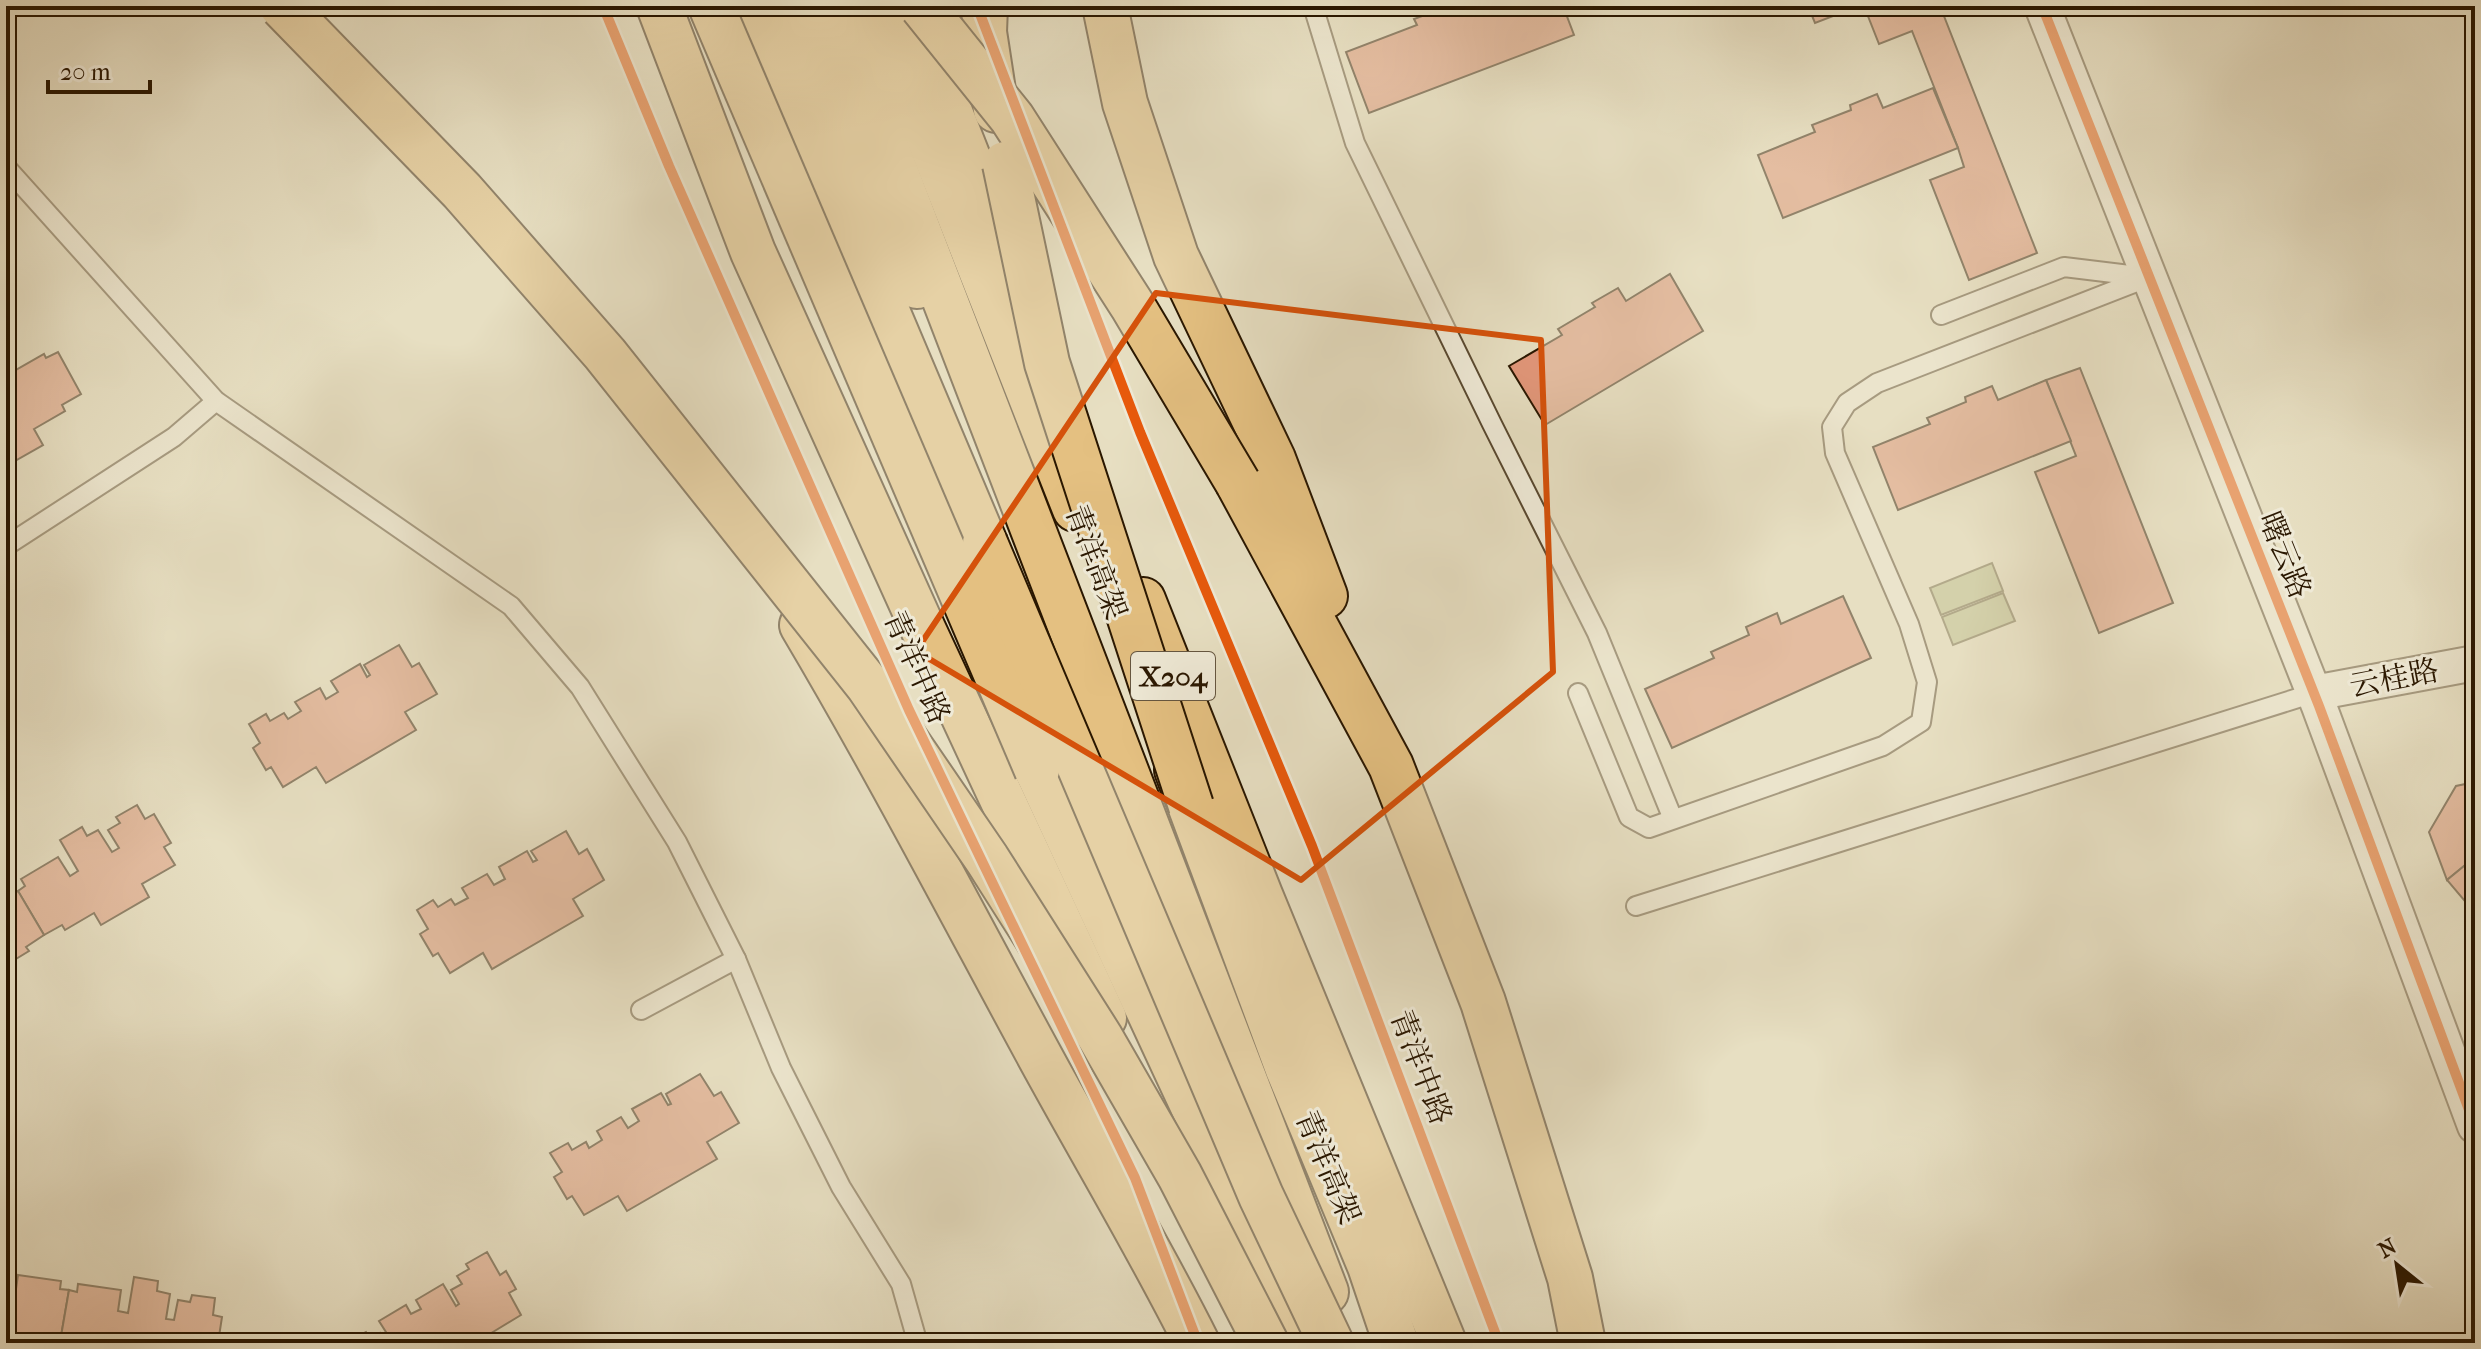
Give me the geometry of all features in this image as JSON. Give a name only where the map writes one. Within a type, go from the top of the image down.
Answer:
[{"type":"main road","points":[[282,6],[462,191],[605,354],[868,685],[995,872],[1100,1037],[1180,1176],[1266,1343]]},
{"type":"main road","points":[[659,6],[753,252],[1098,1004],[1245,1343]]},
{"type":"main road","points":[[711,6],[1037,770],[1262,1255]]},
{"type":"main road","points":[[731,6],[883,360],[904,586]]},
{"type":"main road","points":[[758,6],[1255,1182],[1331,1343]]},
{"type":"main road","name":"X204","points":[[805,6],[1139,839],[1262,1255],[1301,1343]]},
{"type":"main road","name":"青洋高架","points":[[832,6],[1345,1343]]},
{"type":"main road","name":"青洋高架","points":[[877,6],[1191,806],[1288,1069],[1370,1266],[1396,1343]]},
{"type":"main road","name":"X204","points":[[908,6],[1260,895],[1444,1343]]},
{"type":"main road","points":[[922,6],[955,127]]},
{"type":"main road","points":[[922,6],[1012,118],[1132,305],[1238,483],[1391,766]]},
{"type":"main road","points":[[985,6],[984,32],[1005,164],[1047,363],[1191,806]]},
{"type":"main road","points":[[1105,6],[1125,103],[1176,256],[1273,459],[1483,1002],[1592,1343]]},
{"type":"main road","points":[[746,530],[868,736],[1040,1056],[1157,1262],[1197,1343]]},
{"type":"main road","points":[[1199,1235],[1275,1343]]},
{"type":"main road","points":[[1570,1278],[1583,1343]]},
{"type":"street","name":"曙云路","points":[[2042,6],[2314,693],[2475,1126]]},
{"type":"street","name":"云桂路","points":[[2314,693],[2475,663]]},
{"type":"lane","points":[[1313,6],[1355,143],[1597,633],[1673,819]]},
{"type":"lane","points":[[6,167],[216,401],[511,606],[580,687],[677,842],[736,959],[781,1068],[841,1187],[901,1284],[916,1337],[914,1343]]},
{"type":"lane","points":[[1941,315],[2064,267],[2149,277]]},
{"type":"lane","points":[[1578,693],[1629,817],[1649,828],[1883,746],[1921,722],[1927,682],[1909,624],[1835,453],[1832,427],[1847,403],[1877,383],[2149,277]]},
{"type":"lane","points":[[6,546],[174,437],[216,401]]},
{"type":"lane","points":[[1636,906],[2314,693]]},
{"type":"lane","points":[[641,1010],[736,959]]},
{"type":"highlighted area","points":[[1156,293],[1541,340],[1553,672],[1301,880],[916,651]]},
{"type":"green space","points":[[1992,563],[2003,591],[1941,615],[1930,588]]},
{"type":"green space","points":[[2003,593],[2015,621],[1953,645],[1942,617]]},
{"type":"building","points":[[1449,6],[1563,6],[1574,35],[1369,113],[1346,52],[1417,25],[1414,19]]},
{"type":"building","points":[[1808,6],[1859,6],[1815,23]]},
{"type":"building","points":[[1864,6],[1940,6],[2037,253],[1969,280],[1930,180],[1964,167],[1958,148],[1912,31],[1879,44]]},
{"type":"building","points":[[1933,88],[1958,148],[1783,218],[1758,155],[1815,132],[1812,125],[1851,110],[1850,105],[1877,94],[1883,108]]},
{"type":"building","points":[[1670,274],[1703,331],[1545,425],[1509,366],[1562,335],[1558,329],[1595,307],[1592,303],[1618,288],[1626,301]]},
{"type":"building","points":[[58,352],[81,394],[62,405],[65,411],[34,429],[43,445],[6,466],[6,382],[11,378],[9,374],[44,354],[46,358]]},
{"type":"building","points":[[2080,368],[2173,603],[2099,633],[2035,472],[2076,456],[2046,380]]},
{"type":"building","points":[[2046,380],[2071,441],[1898,510],[1873,447],[1930,424],[1927,418],[1966,402],[1965,397],[1992,386],[1998,400]]},
{"type":"building","points":[[1843,596],[1871,658],[1672,748],[1645,689],[1714,658],[1711,652],[1749,635],[1746,627],[1777,613],[1781,624]]},
{"type":"building","points":[[399,645],[412,667],[419,663],[437,694],[405,712],[416,730],[326,783],[316,767],[283,787],[271,767],[266,770],[253,748],[260,743],[249,724],[266,714],[270,721],[284,713],[288,719],[301,711],[295,702],[320,688],[326,699],[338,692],[331,681],[360,664],[367,677],[370,675],[364,665]]},
{"type":"building","points":[[2475,782],[2475,857],[2447,880],[2429,832],[2456,786]]},
{"type":"building","points":[[137,805],[145,819],[154,814],[171,843],[164,847],[175,865],[142,884],[149,897],[101,925],[94,913],[65,930],[62,925],[44,935],[18,891],[25,886],[21,879],[58,857],[70,876],[78,871],[60,840],[82,827],[87,836],[98,830],[112,852],[119,848],[108,830],[120,823],[116,817]]},
{"type":"building","points":[[566,831],[579,854],[587,849],[604,880],[573,899],[583,916],[492,969],[483,953],[450,973],[438,953],[433,956],[420,934],[428,929],[417,910],[433,900],[438,907],[451,899],[455,905],[468,898],[462,888],[487,874],[494,885],[505,879],[499,867],[527,851],[533,862],[537,860],[531,851]]},
{"type":"building","points":[[2475,857],[2475,913],[2447,880]]},
{"type":"building","points":[[6,888],[10,895],[18,891],[44,935],[26,947],[29,951],[6,965]]},
{"type":"building","points":[[700,1074],[714,1096],[721,1092],[739,1123],[707,1142],[717,1159],[627,1211],[618,1196],[584,1215],[572,1196],[567,1199],[554,1177],[562,1172],[550,1153],[568,1143],[572,1150],[586,1142],[589,1148],[602,1140],[597,1131],[621,1117],[628,1128],[639,1121],[632,1109],[661,1093],[668,1105],[671,1104],[666,1094]]},
{"type":"building","points":[[487,1252],[500,1275],[506,1271],[516,1289],[509,1293],[521,1315],[488,1335],[493,1343],[386,1343],[391,1340],[379,1321],[406,1305],[411,1314],[421,1309],[416,1300],[443,1284],[456,1306],[459,1304],[451,1290],[462,1284],[457,1276],[469,1269],[466,1264]]},
{"type":"building","points":[[6,1258],[10,1259],[6,1288]]},
{"type":"building","points":[[18,1275],[61,1281],[60,1289],[69,1290],[60,1342],[40,1339],[39,1343],[29,1343],[6,1339],[6,1295],[15,1296]]},
{"type":"building","points":[[134,1277],[158,1281],[157,1291],[170,1294],[166,1319],[174,1320],[178,1300],[190,1302],[192,1295],[215,1298],[213,1315],[222,1317],[218,1343],[60,1342],[69,1290],[77,1292],[78,1284],[121,1290],[118,1311],[128,1313]]},
{"type":"building","points":[[366,1332],[371,1339],[380,1333],[386,1343],[338,1343],[349,1336],[351,1340]]},
{"type":"cycle path","name":"青洋中路","points":[[603,6],[669,166],[909,710],[1135,1178],[1198,1343]]},
{"type":"cycle path","name":"青洋中路","points":[[977,6],[1140,432],[1312,846],[1499,1343]]},
{"type":"cycle path","points":[[2042,6],[2319,706],[2475,1126]]}]
